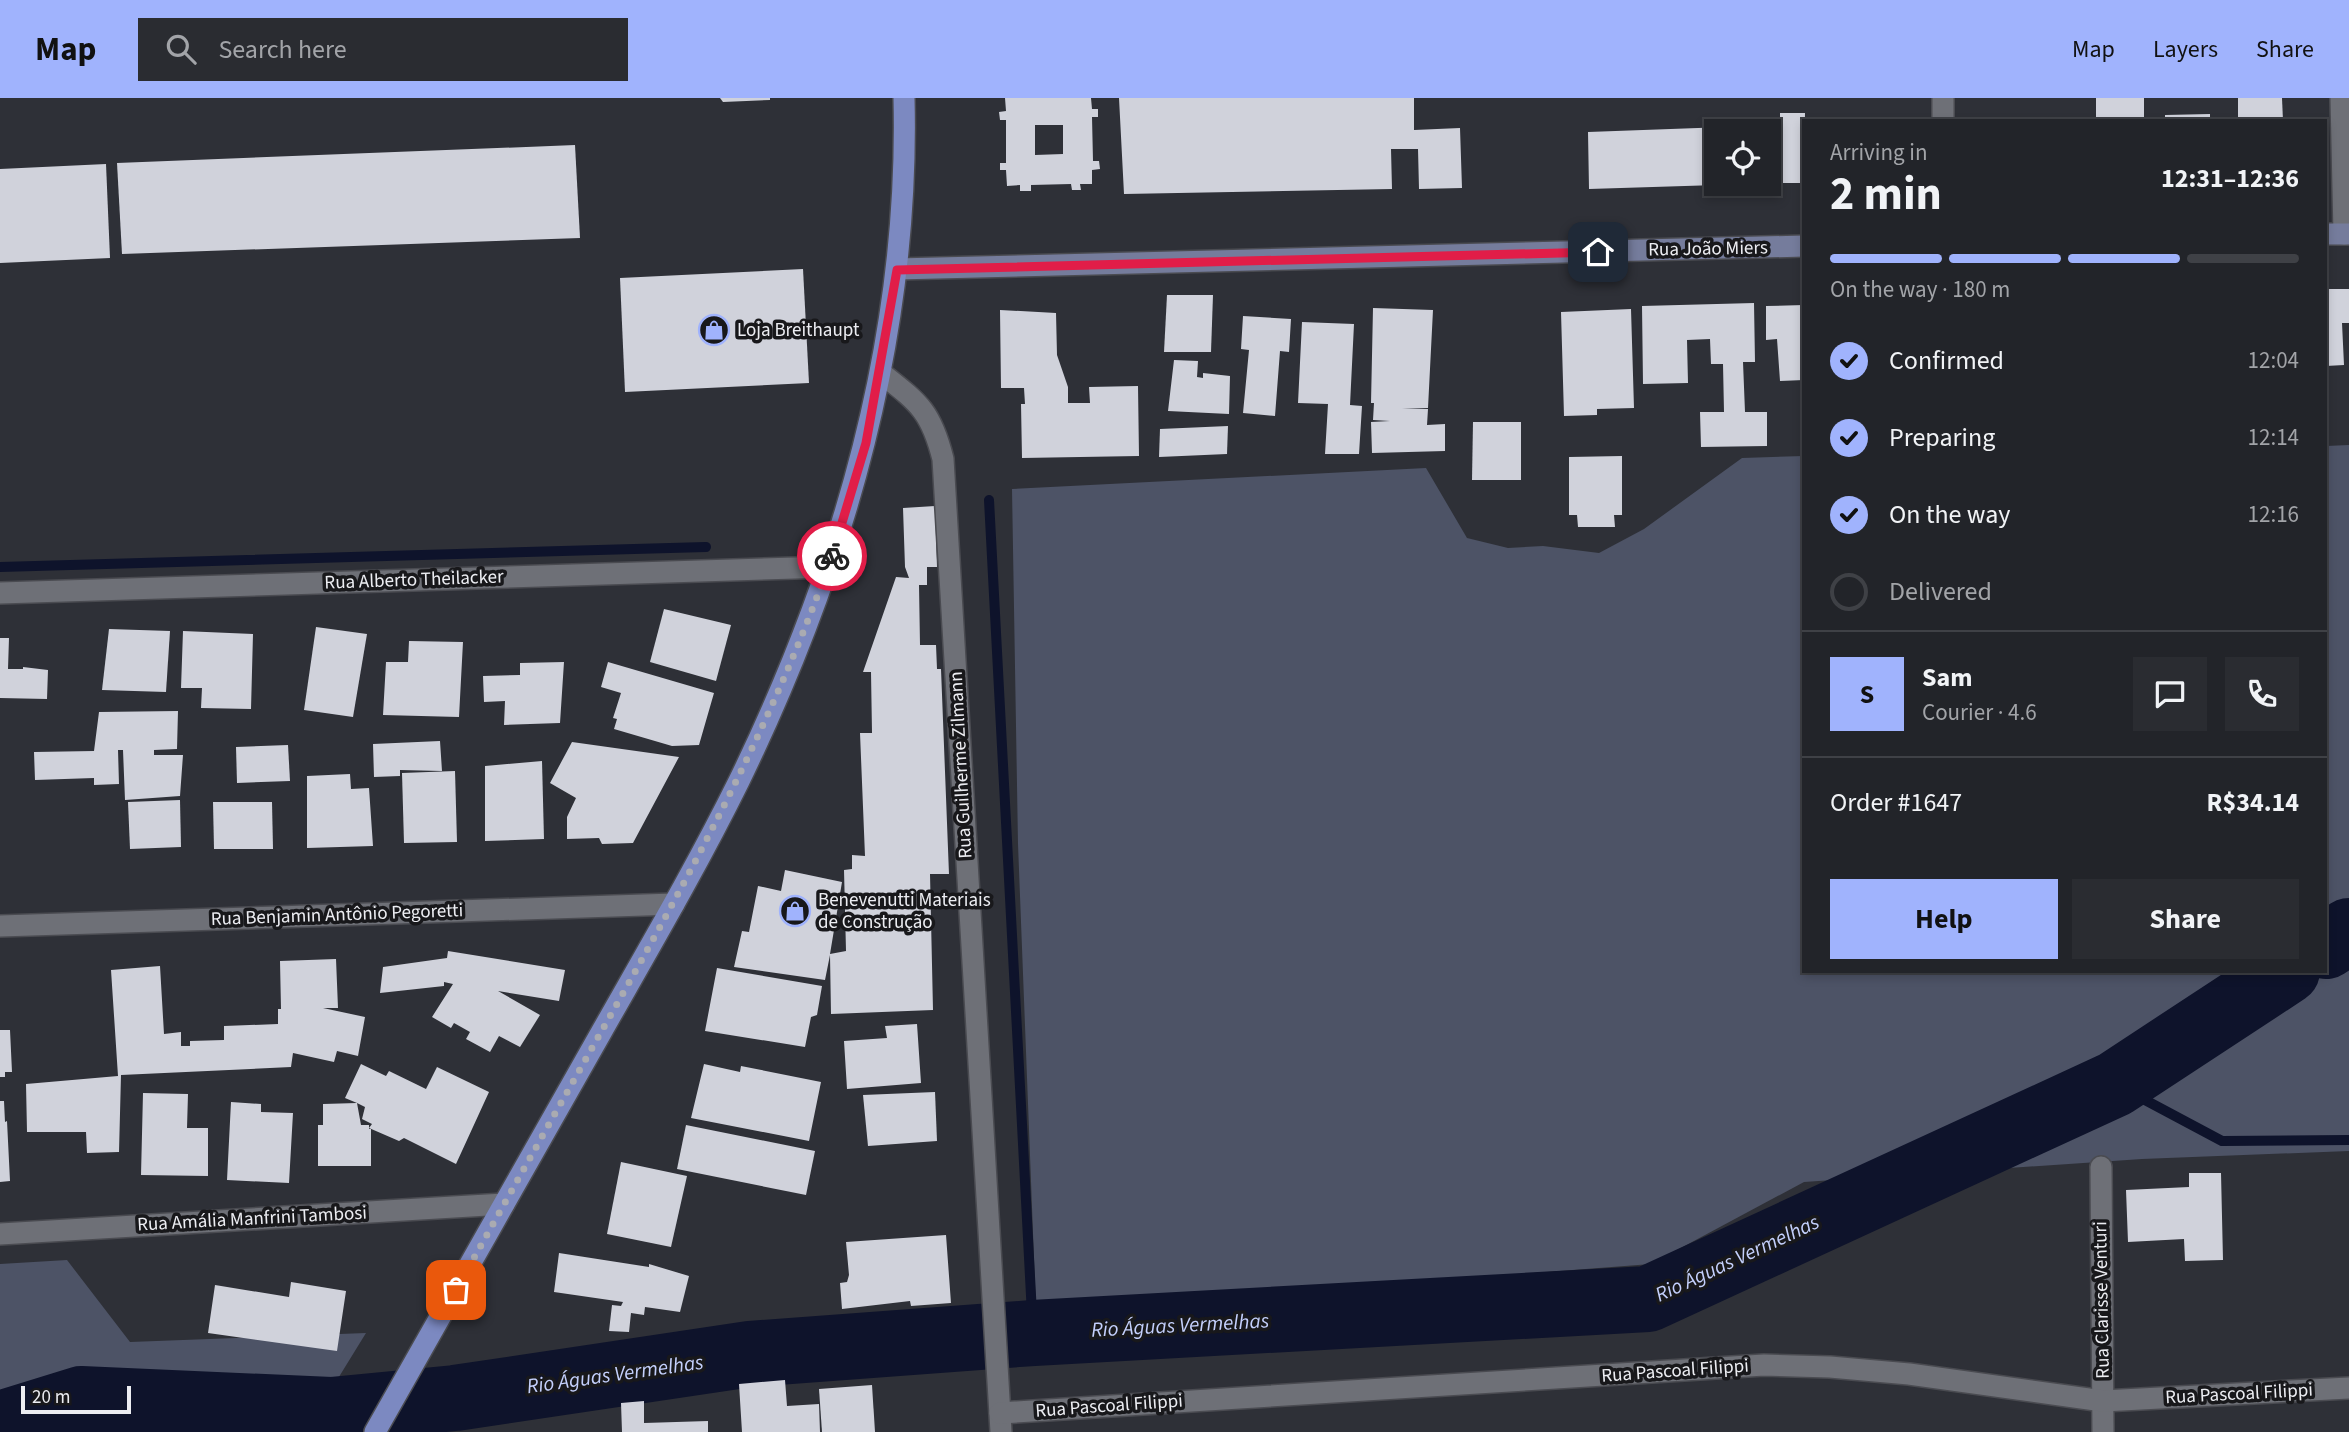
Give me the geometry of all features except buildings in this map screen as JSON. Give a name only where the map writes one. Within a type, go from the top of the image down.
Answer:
[{"type":"main road","points":[[374,1432],[674,904],[766,722],[828,566],[866,443],[881,373],[897,270],[904,162],[904,98]]},
{"type":"street","points":[[1943,98],[1943,119]]},
{"type":"street","points":[[2340,234],[2341,98]]},
{"type":"street","name":"Rua João Miers","points":[[897,270],[1802,246]]},
{"type":"street","name":"Rua Guilherme Zilmann","points":[[881,373],[917,402],[935,427],[943,459],[1000,1423]]},
{"type":"street","name":"Rua Alberto Theilacker","points":[[0,593],[828,566]]},
{"type":"street","name":"Rua Benjamin Antônio Pegoretti","points":[[0,926],[674,904]]},
{"type":"street","name":"Rua Clarisse Venturi","points":[[2101,1167],[2104,1432]]},
{"type":"street","name":"Rua Amália Manfrini Tambosi","points":[[0,1234],[504,1205]]},
{"type":"street","name":"Rua Pascoal Filippi","points":[[1000,1423],[1764,1366],[1830,1367],[1909,1374],[2103,1401],[2349,1388]]},
{"type":"shaded area","points":[[2349,445],[2349,1151],[2142,1159],[1804,1182],[1651,1264],[1036,1311],[1018,844],[1012,489],[1426,468],[1467,538],[1508,548],[1543,546],[1599,553],[1644,529],[1742,458],[1802,456],[1802,973],[2327,973],[2327,446]]},
{"type":"shaded area","points":[[67,1260],[130,1342],[366,1333],[305,1432],[0,1432],[0,1264]]},
{"type":"waterway","points":[[989,500],[1033,1333]]},
{"type":"waterway","points":[[0,567],[706,547]]},
{"type":"waterway","name":"Rio Águas Vermelhas","points":[[2327,945],[2349,931]]},
{"type":"waterway","name":"Rio Águas Vermelhas","points":[[0,1424],[81,1399],[331,1410],[455,1398],[750,1354],[1033,1333],[1648,1299],[2115,1084],[2284,973]]},
{"type":"waterway","points":[[2115,1084],[2222,1141],[2349,1140]]},
{"type":"way so far","points":[[456,1290],[674,904],[737,783],[766,722],[832,556]]},
{"type":"place","name":"Loja Breithaupt","points":[[714,330]]},
{"type":"place","name":"Benevenutti Materiais de Construção","points":[[795,911]]},
{"type":"route","points":[[832,556],[866,443],[881,373],[897,270],[1598,252]]}]
